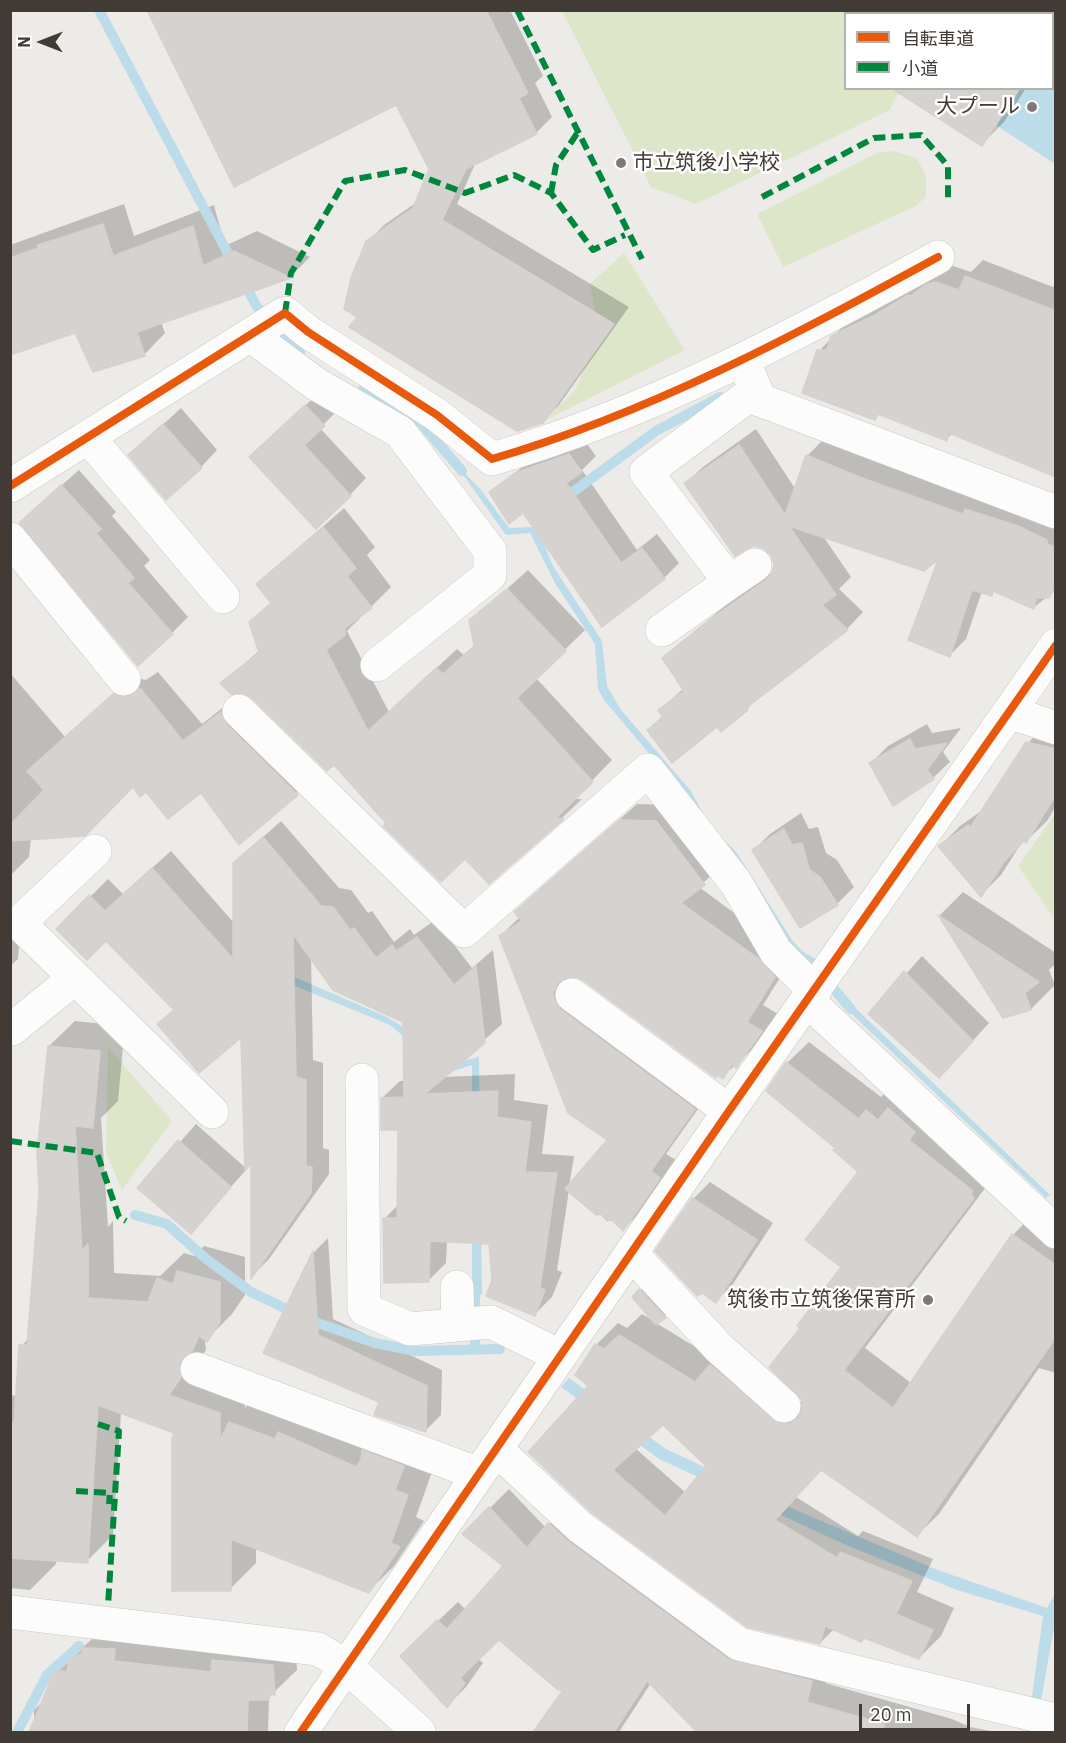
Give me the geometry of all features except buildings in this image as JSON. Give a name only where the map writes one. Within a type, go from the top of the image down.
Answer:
[{"type":"street","points":[[10,486],[285,313],[308,332],[437,416],[492,459],[551,441],[743,360],[938,257]]},
{"type":"street","points":[[250,335],[315,384],[400,432],[490,551],[490,575],[377,664]]},
{"type":"street","points":[[743,360],[760,400],[1056,512]]},
{"type":"street","points":[[662,630],[743,574],[646,472],[756,390]]},
{"type":"street","points":[[88,437],[223,597]]},
{"type":"street","points":[[10,539],[124,679]]},
{"type":"street","points":[[301,1732],[729,1111],[1056,645]]},
{"type":"street","points":[[239,711],[464,931],[648,770],[736,883],[776,952],[811,996],[1056,1232]]},
{"type":"street","points":[[1009,712],[1056,728]]},
{"type":"street","points":[[95,851],[19,922],[212,1112]]},
{"type":"street","points":[[11,1034],[75,978]]},
{"type":"street","points":[[572,995],[729,1111]]},
{"type":"street","points":[[362,1080],[364,1309],[410,1329],[491,1322],[560,1356]]},
{"type":"street","points":[[631,1253],[719,1348],[784,1406]]},
{"type":"street","points":[[457,1287],[458,1325]]},
{"type":"street","points":[[197,1369],[487,1462],[739,1644],[1056,1720]]},
{"type":"street","points":[[10,1612],[318,1649],[346,1666],[419,1732]]},
{"type":"green space","points":[[562,11],[898,11],[844,12],[844,90],[900,90],[890,110],[696,204],[651,187]]},
{"type":"green space","points":[[893,151],[917,158],[926,177],[926,197],[916,206],[783,267],[757,214],[877,153]]},
{"type":"green space","points":[[624,253],[685,350],[544,421],[575,390],[588,360],[596,316],[590,284]]},
{"type":"green space","points":[[1055,814],[1055,920],[1018,866]]},
{"type":"green space","points":[[108,1047],[172,1121],[122,1190],[106,1153]]},
{"type":"water","name":"大プール","points":[[1054,75],[1056,76],[1055,164],[996,125],[1019,90],[1054,90]]},
{"type":"water","points":[[454,462],[481,490],[509,528],[533,527],[544,544],[553,566],[602,641],[607,686],[621,710],[691,791],[709,825],[737,853],[792,940],[802,951],[817,960],[813,969],[797,956],[669,777],[604,700],[598,689],[595,644],[555,583],[530,533],[506,535]]},
{"type":"water","points":[[292,976],[387,1017],[408,1030],[448,1065],[479,1057],[482,1295],[472,1295],[472,1065],[447,1073],[390,1025],[293,985]]},
{"type":"water","points":[[845,998],[1050,1195],[1046,1198],[840,1003]]},
{"type":"water","points":[[569,1378],[666,1449],[798,1511],[935,1569],[1047,1608],[1055,1593],[1055,1622],[1040,1706],[1031,1704],[1043,1616],[957,1590],[846,1545],[659,1459],[561,1387]]},
{"type":"waterway","points":[[99,10],[234,265]]},
{"type":"waterway","points":[[243,281],[257,307],[300,353]]},
{"type":"waterway","points":[[361,391],[419,421],[462,471]]},
{"type":"waterway","points":[[562,500],[656,431],[720,397]]},
{"type":"waterway","points":[[826,980],[851,1009]]},
{"type":"waterway","points":[[135,1215],[167,1224],[205,1258],[251,1292],[312,1321],[375,1343],[416,1351],[500,1349]]},
{"type":"waterway","points":[[475,1283],[475,1350]]},
{"type":"waterway","points":[[17,1732],[47,1675],[79,1646]]},
{"type":"marked path","points":[[517,10],[642,259]]},
{"type":"marked path","points":[[551,193],[556,165],[578,132]]},
{"type":"marked path","points":[[762,197],[874,138],[921,135],[948,166],[948,203]]},
{"type":"marked path","points":[[285,313],[291,273],[345,181],[405,170],[465,193],[514,175],[551,193],[593,250],[625,235]]},
{"type":"marked path","points":[[10,1141],[97,1153],[119,1217],[126,1221]]},
{"type":"marked path","points":[[98,1424],[119,1431],[108,1606]]},
{"type":"marked path","points":[[76,1491],[110,1493],[109,1504]]},
{"type":"cycle path","points":[[10,486],[285,313],[308,332],[437,415],[492,459],[550,441],[664,396],[775,343],[938,257]]},
{"type":"cycle path","points":[[301,1732],[729,1111],[1056,645]]},
{"type":"place","name":"大プール","points":[[1032,107]]},
{"type":"place","name":"市立筑後小学校","points":[[621,163]]},
{"type":"place","name":"筑後市立筑後保育所","points":[[928,1300]]}]
